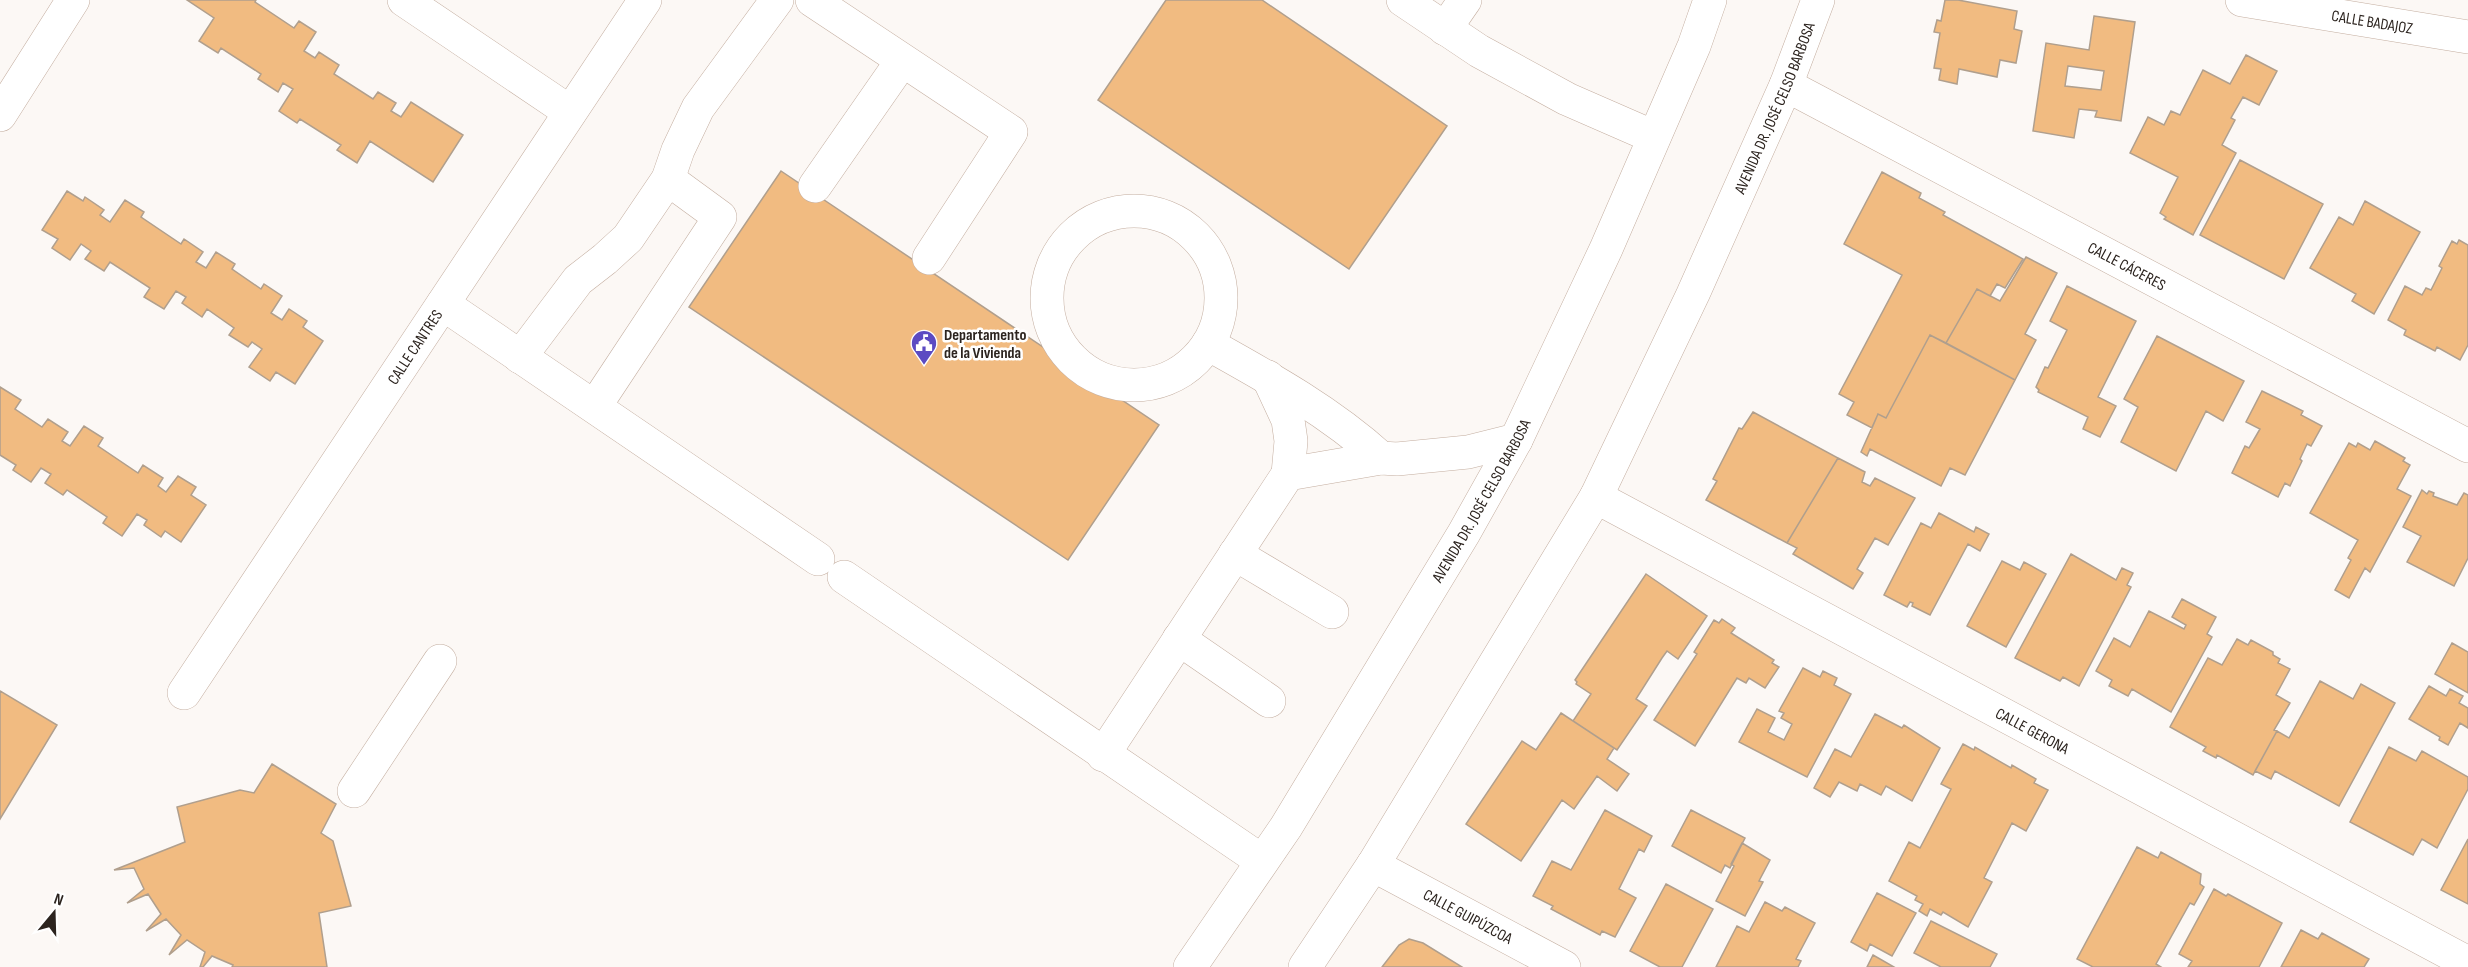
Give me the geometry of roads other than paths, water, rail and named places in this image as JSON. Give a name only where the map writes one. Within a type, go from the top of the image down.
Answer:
[{"type":"street","points":[[0,115],[73,0]]},
{"type":"street","points":[[404,0],[570,112]]},
{"type":"street","name":"CALLE CANTRES","points":[[184,693],[645,0]]},
{"type":"street","points":[[520,357],[578,280],[605,260],[628,238],[668,179],[678,150],[698,108],[777,0]]},
{"type":"street","points":[[812,0],[1011,132],[929,258]]},
{"type":"street","points":[[1403,0],[1479,51],[1567,99],[1654,137]]},
{"type":"street","points":[[1445,29],[1465,0]]},
{"type":"street","name":"AVENIDA DR. JOSÉ CELSO BARBOSA","points":[[1190,967],[1286,827],[1458,543],[1516,440],[1606,249],[1694,46],[1710,0]]},
{"type":"street","name":"AVENIDA DR. JOSÉ CELSO BARBOSA","points":[[1305,967],[1373,865],[1596,497],[1693,294],[1786,85],[1818,0]]},
{"type":"street","name":"CALLE BADAJOZ","points":[[2242,0],[2334,8],[2468,37]]},
{"type":"street","points":[[815,186],[902,61]]},
{"type":"street","name":"CALLE CÁCERES","points":[[1786,85],[2468,446]]},
{"type":"street","points":[[595,406],[720,218],[668,179]]},
{"type":"street","points":[[1132,211],[1160,215],[1185,227],[1205,247],[1218,272],[1222,302],[1216,331],[1208,344],[1200,356],[1177,375],[1149,385],[1119,385],[1091,374],[1068,355],[1052,329],[1046,302],[1050,275],[1061,250],[1080,229],[1105,216],[1114,214],[1132,211]]},
{"type":"street","points":[[443,304],[1262,861]]},
{"type":"street","points":[[1208,344],[1268,377],[1350,430],[1381,458]]},
{"type":"street","points":[[1103,755],[1288,474],[1291,441],[1288,420],[1268,377]]},
{"type":"street","points":[[1288,474],[1381,458],[1397,459],[1468,452],[1516,440]]},
{"type":"street","name":"CALLE GERONA","points":[[1596,497],[2468,963]]},
{"type":"street","points":[[1235,554],[1332,612]]},
{"type":"street","points":[[1179,639],[1269,701]]},
{"type":"street","points":[[354,791],[440,661]]},
{"type":"street","name":"CALLE GUIPÚZCOA","points":[[1373,865],[1564,967]]},
{"type":"place","name":"Departamento de la Vivienda","points":[[924,366]]}]
